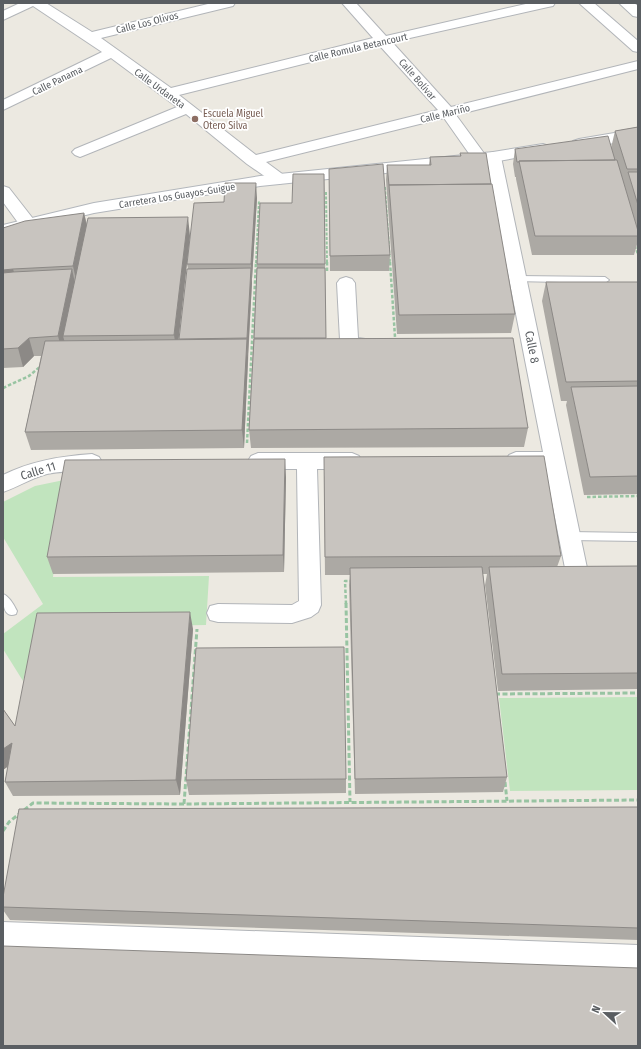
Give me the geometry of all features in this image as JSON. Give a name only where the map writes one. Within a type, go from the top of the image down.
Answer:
[{"type":"main road","name":"Carretera Los Guayos-Guigue","points":[[3,230],[94,208],[260,181],[487,158],[638,134]]},
{"type":"street","points":[[3,16],[30,3]]},
{"type":"street","name":"Calle Urdaneta","points":[[37,3],[90,37],[168,93],[252,161],[279,179]]},
{"type":"street","name":"Calle Los Olivos","points":[[90,37],[228,3]]},
{"type":"street","name":"Calle Bolivar","points":[[350,3],[487,158]]},
{"type":"street","name":"Calle Romula Betancourt","points":[[168,93],[384,40],[548,3]]},
{"type":"street","points":[[586,3],[638,48]]},
{"type":"street","name":"Calle Panama","points":[[3,106],[111,53]]},
{"type":"street","name":"Calle Mariño","points":[[252,161],[638,65]]},
{"type":"street","points":[[80,152],[187,108]]},
{"type":"street","name":"Calle 8","points":[[487,158],[518,279],[523,344],[554,460],[576,568]]},
{"type":"street","points":[[3,191],[28,224]]},
{"type":"street","points":[[346,283],[349,340],[351,343],[356,345],[396,345]]},
{"type":"street","points":[[498,460],[554,460]]},
{"type":"street","points":[[218,613],[292,614],[303,610],[310,605],[306,461]]},
{"type":"street","points":[[242,462],[370,461]]},
{"type":"street","name":"Calle 11","points":[[3,484],[22,474],[43,467],[68,463],[114,462]]},
{"type":"street","points":[[3,936],[638,959]]},
{"type":"lane","points":[[518,279],[605,280]]},
{"type":"lane","points":[[569,536],[638,537]]},
{"type":"lane","points":[[3,598],[12,611]]},
{"type":"path","points":[[384,168],[396,345]]},
{"type":"path","points":[[326,174],[327,273]]},
{"type":"path","points":[[242,462],[251,356],[260,181]]},
{"type":"path","points":[[635,243],[638,255]]},
{"type":"path","points":[[248,282],[262,281]]},
{"type":"path","points":[[244,356],[259,356]]},
{"type":"path","points":[[3,388],[29,376],[45,362]]},
{"type":"path","points":[[561,497],[638,496]]},
{"type":"path","points":[[350,802],[345,580],[360,580]]},
{"type":"path","points":[[184,804],[197,629]]},
{"type":"path","points":[[493,687],[495,702]]},
{"type":"path","points":[[494,694],[638,693]]},
{"type":"path","points":[[504,778],[507,801]]},
{"type":"path","points":[[3,831],[9,822],[33,803],[184,804],[638,800]]},
{"type":"green space","points":[[64,480],[53,577],[209,576],[206,625],[37,628],[23,681],[3,649],[3,634],[43,604],[3,537],[3,502],[35,486]]},
{"type":"green space","points":[[638,697],[638,790],[510,791],[499,698]]},
{"type":"building","points":[[638,127],[638,169],[627,169],[615,131]]},
{"type":"building","points":[[608,136],[615,160],[517,162],[515,149]]},
{"type":"building","points":[[460,153],[486,153],[491,184],[389,185],[387,165],[431,165],[430,157],[461,156]]},
{"type":"building","points":[[617,160],[638,231],[638,236],[535,236],[519,161]]},
{"type":"building","points":[[383,164],[390,255],[330,256],[329,169]]},
{"type":"building","points":[[628,172],[638,172],[638,205]]},
{"type":"building","points":[[293,174],[324,174],[325,264],[257,264],[260,203],[292,203]]},
{"type":"building","points":[[225,183],[256,183],[251,264],[187,264],[194,203],[224,202]]},
{"type":"building","points":[[492,184],[515,314],[399,315],[389,185]]},
{"type":"building","points":[[84,213],[73,266],[3,270],[3,228],[25,221]]},
{"type":"building","points":[[188,217],[174,335],[63,336],[88,218]]},
{"type":"building","points":[[251,268],[247,338],[179,339],[187,269]]},
{"type":"building","points":[[257,268],[325,268],[326,338],[254,338]]},
{"type":"building","points":[[72,269],[58,336],[29,338],[18,348],[3,349],[3,273]]},
{"type":"building","points":[[546,282],[638,282],[638,381],[566,382]]},
{"type":"building","points":[[513,338],[528,428],[249,430],[254,339]]},
{"type":"building","points":[[247,339],[242,430],[25,432],[45,341]]},
{"type":"building","points":[[638,386],[638,476],[590,477],[571,387]]},
{"type":"building","points":[[544,456],[561,556],[325,557],[324,457]]},
{"type":"building","points":[[285,459],[283,555],[47,557],[65,460]]},
{"type":"building","points":[[638,566],[638,673],[502,674],[489,567]]},
{"type":"building","points":[[482,567],[507,777],[355,779],[350,568]]},
{"type":"building","points":[[190,612],[176,780],[5,782],[12,743],[3,749],[3,709],[15,726],[37,613]]},
{"type":"building","points":[[344,647],[346,779],[186,780],[196,648]]},
{"type":"building","points":[[638,807],[638,928],[3,907],[3,897],[19,809]]},
{"type":"building","points":[[3,946],[638,968],[638,1046],[3,1046]]},
{"type":"place","name":"Escuela Miguel Otero Silva","points":[[195,119]]}]
